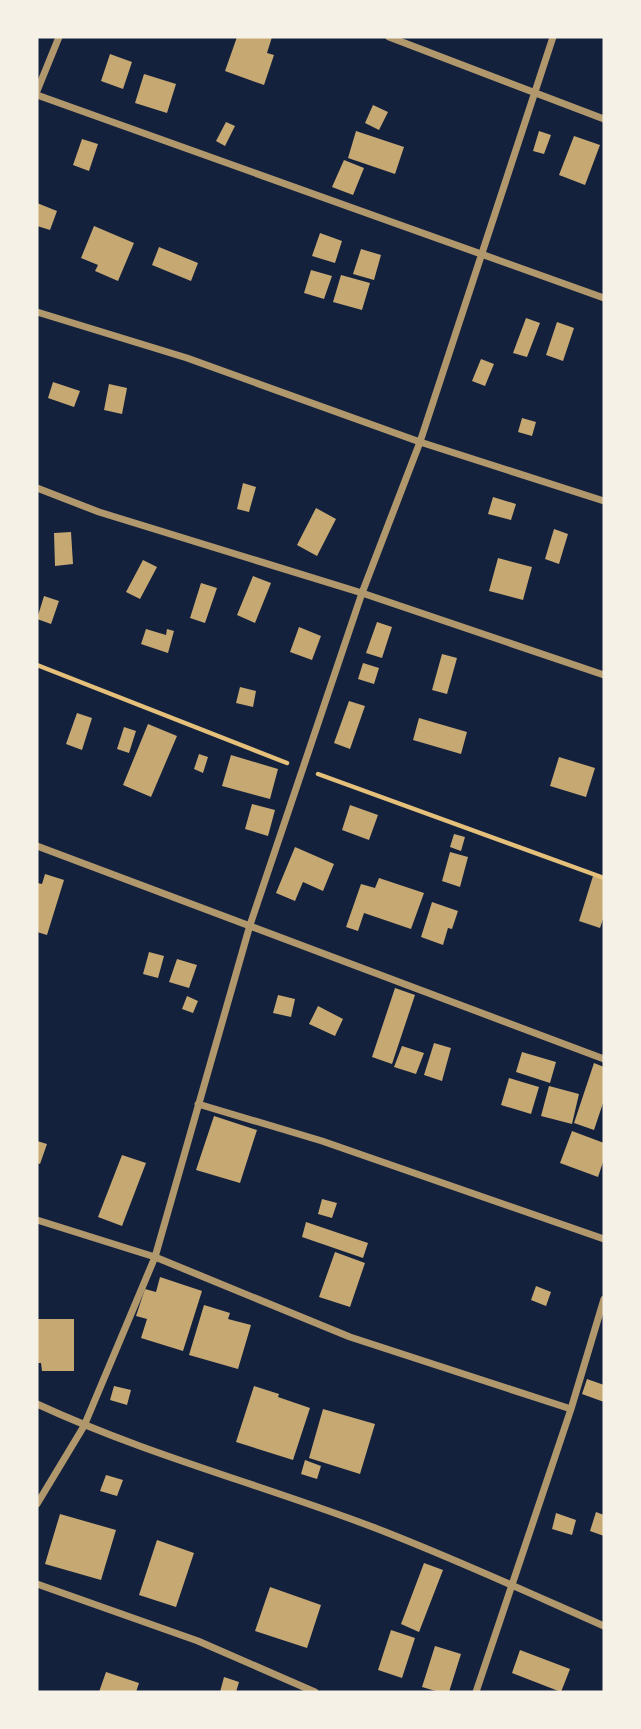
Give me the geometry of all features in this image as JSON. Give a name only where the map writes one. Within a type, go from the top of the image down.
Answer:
[{"type":"street","points":[[59,37],[37,93],[604,298]]},
{"type":"street","points":[[389,37],[604,119]]},
{"type":"street","points":[[37,1504],[84,1426],[155,1257],[250,925],[362,593],[420,442],[553,37]]},
{"type":"street","points":[[37,312],[187,358],[420,442],[604,502]]},
{"type":"street","points":[[37,488],[99,512],[362,593],[604,675]]},
{"type":"street","points":[[37,846],[604,1059]]},
{"type":"street","points":[[198,1104],[322,1141],[604,1239]]},
{"type":"street","points":[[37,1220],[155,1257],[350,1337],[571,1409]]},
{"type":"street","points":[[476,1692],[571,1409],[604,1299]]},
{"type":"street","points":[[37,1404],[84,1426],[370,1526],[604,1626]]},
{"type":"street","points":[[37,1584],[198,1641],[315,1692]]},
{"type":"building","points":[[237,37],[272,37],[267,53],[274,55],[264,85],[225,71]]},
{"type":"building","points":[[110,54],[132,62],[123,89],[101,81]]},
{"type":"building","points":[[144,74],[176,84],[167,113],[135,103]]},
{"type":"building","points":[[373,105],[388,112],[379,130],[365,123]]},
{"type":"building","points":[[226,122],[235,126],[225,146],[216,141]]},
{"type":"building","points":[[356,131],[404,147],[395,174],[348,158]]},
{"type":"building","points":[[539,131],[551,135],[544,154],[533,151]]},
{"type":"building","points":[[574,136],[600,145],[585,185],[559,175]]},
{"type":"building","points":[[82,139],[98,144],[89,171],[73,165]]},
{"type":"building","points":[[344,160],[364,168],[353,195],[332,187]]},
{"type":"building","points":[[37,203],[57,211],[50,230],[37,226]]},
{"type":"building","points":[[94,226],[134,243],[118,281],[95,271],[98,265],[81,258]]},
{"type":"building","points":[[320,233],[342,241],[335,263],[312,256]]},
{"type":"building","points":[[159,247],[198,263],[191,281],[152,265]]},
{"type":"building","points":[[361,249],[381,255],[374,280],[353,274]]},
{"type":"building","points":[[311,270],[332,276],[324,299],[304,293]]},
{"type":"building","points":[[341,275],[370,283],[362,310],[333,302]]},
{"type":"building","points":[[526,318],[540,323],[527,357],[513,353]]},
{"type":"building","points":[[557,322],[574,328],[563,361],[546,355]]},
{"type":"building","points":[[481,359],[494,364],[485,386],[472,381]]},
{"type":"building","points":[[53,382],[80,391],[74,407],[48,398]]},
{"type":"building","points":[[109,384],[127,388],[122,414],[104,410]]},
{"type":"building","points":[[522,418],[536,422],[532,436],[518,432]]},
{"type":"building","points":[[243,483],[256,487],[249,512],[237,509]]},
{"type":"building","points":[[493,497],[516,504],[511,520],[488,514]]},
{"type":"building","points":[[316,508],[336,519],[317,556],[297,545]]},
{"type":"building","points":[[554,529],[568,534],[559,564],[545,559]]},
{"type":"building","points":[[71,532],[73,564],[55,566],[54,533]]},
{"type":"building","points":[[498,558],[532,567],[523,600],[489,591]]},
{"type":"building","points":[[143,560],[157,567],[140,599],[126,592]]},
{"type":"building","points":[[253,576],[271,583],[255,623],[237,615]]},
{"type":"building","points":[[201,583],[217,588],[205,623],[190,618]]},
{"type":"building","points":[[44,596],[59,601],[51,624],[37,619]]},
{"type":"building","points":[[377,622],[392,627],[382,658],[366,653]]},
{"type":"building","points":[[299,627],[321,636],[312,660],[290,652]]},
{"type":"building","points":[[146,629],[166,635],[167,629],[174,631],[168,653],[141,644]]},
{"type":"building","points":[[442,654],[457,658],[447,694],[432,690]]},
{"type":"building","points":[[363,663],[379,668],[374,684],[358,679]]},
{"type":"building","points":[[240,687],[256,691],[253,707],[236,703]]},
{"type":"building","points":[[349,701],[365,706],[350,749],[334,743]]},
{"type":"building","points":[[77,713],[92,718],[82,750],[66,744]]},
{"type":"building","points":[[419,718],[467,732],[461,754],[413,740]]},
{"type":"building","points":[[148,724],[177,736],[151,797],[123,785]]},
{"type":"building","points":[[124,727],[136,731],[129,753],[117,749]]},
{"type":"building","points":[[199,754],[208,757],[203,773],[194,769]]},
{"type":"building","points":[[231,755],[278,769],[270,799],[222,786]]},
{"type":"building","points":[[559,757],[595,768],[586,797],[550,786]]},
{"type":"building","points":[[252,804],[275,810],[268,836],[245,829]]},
{"type":"building","points":[[350,805],[378,815],[369,840],[342,830]]},
{"type":"building","points":[[454,834],[465,837],[461,851],[450,847]]},
{"type":"building","points":[[295,847],[334,864],[323,891],[303,882],[295,901],[276,893]]},
{"type":"building","points":[[450,852],[468,857],[460,887],[442,881]]},
{"type":"building","points":[[45,874],[64,880],[47,935],[37,932],[37,883],[42,884]]},
{"type":"building","points":[[593,876],[604,879],[604,916],[600,928],[579,921]]},
{"type":"building","points":[[379,878],[424,893],[411,929],[364,913],[358,931],[346,927],[361,884],[375,888]]},
{"type":"building","points":[[432,902],[458,911],[452,929],[448,928],[443,945],[421,937]]},
{"type":"building","points":[[149,952],[164,956],[158,978],[143,974]]},
{"type":"building","points":[[177,959],[197,965],[189,988],[169,982]]},
{"type":"building","points":[[395,988],[415,995],[392,1064],[372,1057]]},
{"type":"building","points":[[278,995],[295,999],[291,1017],[273,1013]]},
{"type":"building","points":[[187,996],[198,1001],[193,1013],[182,1009]]},
{"type":"building","points":[[318,1006],[343,1019],[335,1036],[309,1024]]},
{"type":"building","points":[[434,1043],[451,1048],[442,1081],[424,1075]]},
{"type":"building","points":[[402,1046],[424,1053],[416,1074],[394,1067]]},
{"type":"building","points":[[522,1052],[556,1062],[550,1083],[516,1072]]},
{"type":"building","points":[[594,1063],[604,1067],[604,1100],[594,1130],[574,1123]]},
{"type":"building","points":[[509,1078],[539,1087],[531,1114],[501,1105]]},
{"type":"building","points":[[549,1086],[579,1094],[572,1124],[541,1116]]},
{"type":"building","points":[[214,1116],[257,1130],[240,1183],[196,1170]]},
{"type":"building","points":[[572,1131],[604,1143],[604,1159],[598,1177],[560,1163]]},
{"type":"building","points":[[37,1141],[47,1144],[40,1164],[37,1163]]},
{"type":"building","points":[[122,1155],[146,1163],[122,1226],[98,1217]]},
{"type":"building","points":[[322,1199],[337,1203],[332,1218],[318,1214]]},
{"type":"building","points":[[306,1222],[368,1243],[363,1258],[302,1237]]},
{"type":"building","points":[[335,1252],[365,1263],[350,1307],[319,1297]]},
{"type":"building","points":[[160,1277],[202,1291],[183,1351],[141,1338],[147,1319],[136,1316],[145,1289],[156,1292]]},
{"type":"building","points":[[536,1286],[551,1292],[546,1306],[531,1300]]},
{"type":"building","points":[[204,1305],[230,1313],[228,1319],[251,1325],[238,1369],[189,1355]]},
{"type":"building","points":[[37,1319],[74,1319],[74,1371],[42,1371],[41,1363],[37,1363]]},
{"type":"building","points":[[587,1379],[604,1385],[604,1402],[582,1394]]},
{"type":"building","points":[[114,1386],[131,1390],[127,1405],[110,1400]]},
{"type":"building","points":[[254,1386],[310,1408],[293,1460],[236,1442]]},
{"type":"building","points":[[323,1409],[375,1424],[360,1474],[309,1458]]},
{"type":"building","points":[[305,1460],[321,1466],[317,1479],[301,1474]]},
{"type":"building","points":[[106,1475],[123,1480],[117,1496],[100,1491]]},
{"type":"building","points":[[596,1512],[604,1515],[604,1536],[590,1531]]},
{"type":"building","points":[[556,1513],[576,1520],[572,1535],[552,1529]]},
{"type":"building","points":[[60,1514],[116,1530],[101,1580],[45,1564]]},
{"type":"building","points":[[157,1540],[194,1553],[176,1607],[139,1595]]},
{"type":"building","points":[[424,1563],[443,1570],[419,1632],[401,1624]]},
{"type":"building","points":[[270,1587],[321,1605],[307,1648],[255,1631]]},
{"type":"building","points":[[391,1630],[415,1638],[402,1678],[378,1670]]},
{"type":"building","points":[[435,1646],[461,1654],[449,1692],[422,1687]]},
{"type":"building","points":[[520,1650],[570,1669],[561,1692],[512,1673]]},
{"type":"building","points":[[106,1672],[139,1683],[136,1692],[99,1692]]},
{"type":"building","points":[[224,1677],[239,1682],[236,1692],[220,1692]]}]
